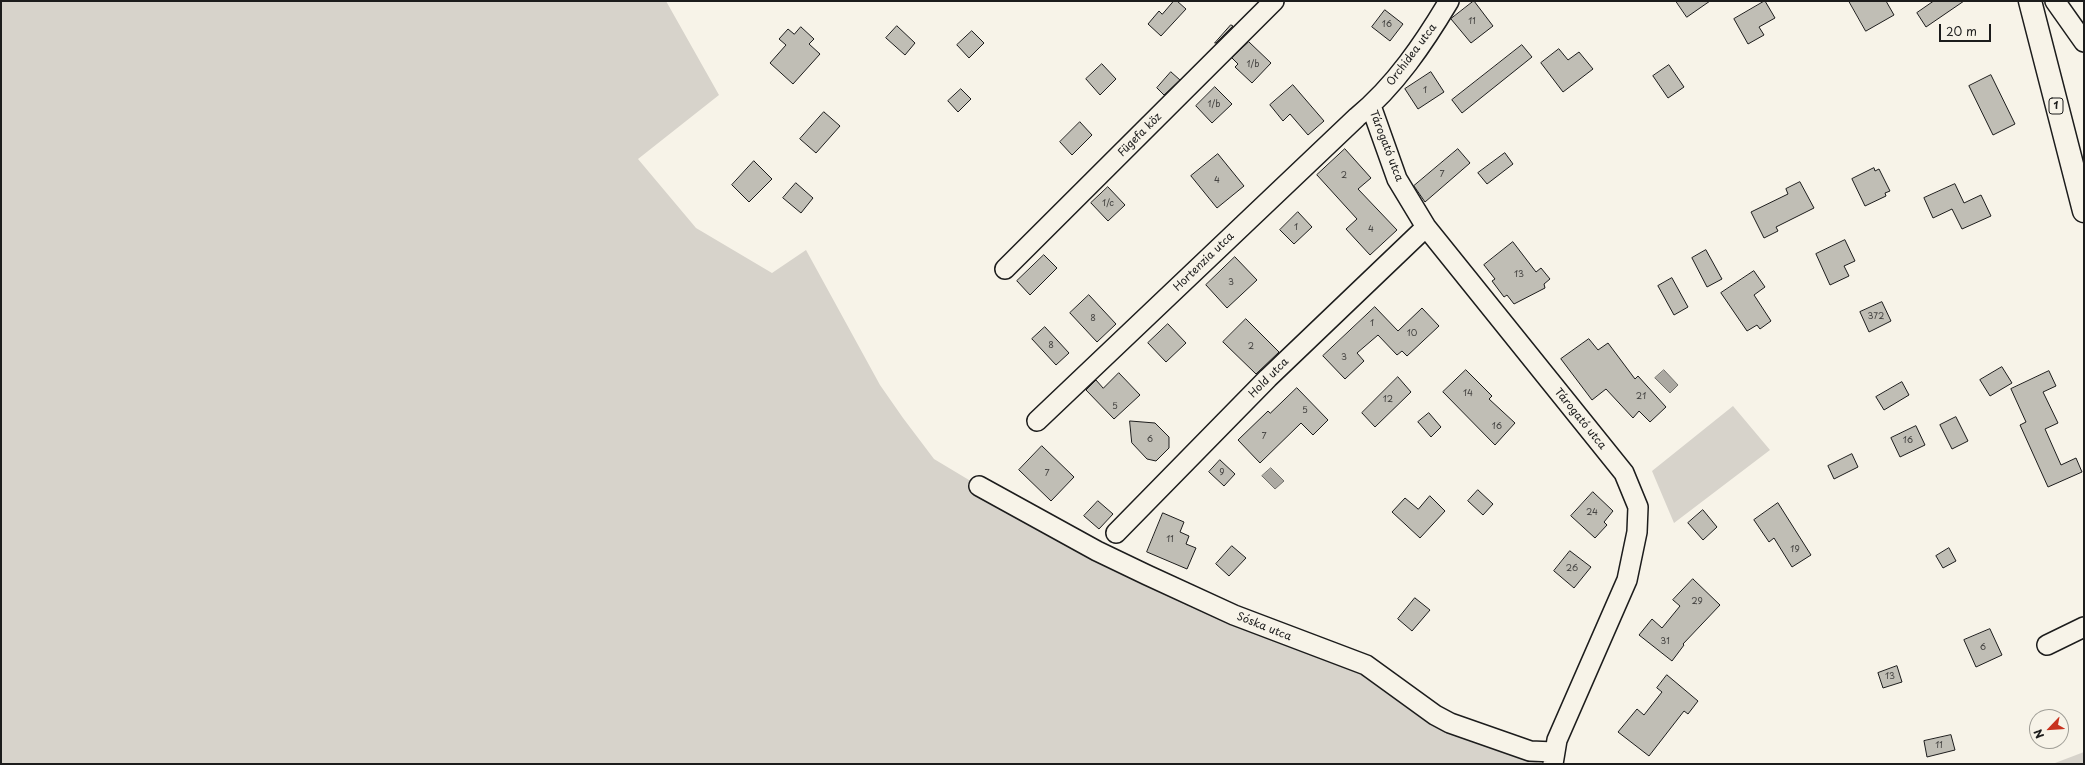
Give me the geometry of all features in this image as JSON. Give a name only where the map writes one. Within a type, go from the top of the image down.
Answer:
[{"type":"main road","name":"1","points":[[2030,1],[2084,211]]},
{"type":"street","name":"Fügefa köz","points":[[1005,269],[1274,1]]},
{"type":"street","name":"Orchidea utca","points":[[1371,106],[1411,58],[1449,1]]},
{"type":"street","points":[[2055,1],[2084,42]]},
{"type":"street","name":"Tárogató utca","points":[[1371,106],[1397,179],[1426,227],[1624,473],[1638,507],[1637,532],[1627,580],[1560,733],[1553,758]]},
{"type":"street","name":"Hortenzia utca","points":[[1037,420],[1357,117],[1371,106]]},
{"type":"street","name":"Hold utca","points":[[1116,533],[1268,378],[1426,227]]},
{"type":"street","name":"Sóska utca","points":[[979,486],[1083,544],[1147,575],[1234,615],[1366,665],[1435,715],[1450,722],[1553,758]]},
{"type":"street","points":[[2047,645],[2084,627]]},
{"type":"shaded area","points":[[1,1],[666,1],[719,95],[638,159],[696,228],[772,273],[806,250],[880,385],[934,459],[979,486],[1378,678],[1432,720],[1541,764],[1,764]]},
{"type":"shaded area","points":[[1664,370],[1678,385],[1670,393],[1655,378]]},
{"type":"shaded area","points":[[1733,406],[1770,450],[1674,523],[1652,471]]},
{"type":"shaded area","points":[[1271,468],[1284,481],[1275,489],[1262,476]]},
{"type":"shaded area","points":[[2084,752],[2084,764],[2043,764],[2055,763]]},
{"type":"building","points":[[1174,1],[1177,1],[1186,9],[1161,36],[1148,24],[1159,11],[1162,14]]},
{"type":"building","points":[[1474,1],[1493,26],[1471,43],[1451,19]]},
{"type":"building","points":[[1676,1],[1710,1],[1687,17]]},
{"type":"building","points":[[1765,1],[1775,18],[1759,27],[1764,35],[1748,44],[1734,19]]},
{"type":"building","points":[[1849,1],[1886,1],[1894,15],[1866,31]]},
{"type":"building","points":[[1934,1],[1964,1],[1926,27],[1917,13]]},
{"type":"building","points":[[1385,10],[1403,24],[1390,41],[1372,27]]},
{"type":"building","points":[[1231,25],[1233,26],[1215,43]]},
{"type":"building","points":[[897,26],[915,43],[905,55],[886,38]]},
{"type":"building","points":[[801,27],[814,39],[809,44],[820,54],[793,84],[770,63],[786,45],[779,39],[788,29],[794,34]]},
{"type":"building","points":[[972,31],[984,43],[969,58],[957,45]]},
{"type":"building","points":[[1249,42],[1271,63],[1252,83],[1235,67],[1238,64],[1232,58]]},
{"type":"building","points":[[1522,45],[1532,57],[1462,113],[1452,100]]},
{"type":"building","points":[[1559,49],[1568,60],[1579,52],[1593,69],[1563,92],[1541,63]]},
{"type":"building","points":[[1102,64],[1116,79],[1100,95],[1086,79]]},
{"type":"building","points":[[1669,65],[1684,87],[1668,98],[1653,76]]},
{"type":"building","points":[[1171,72],[1180,80],[1164,95],[1157,88]]},
{"type":"building","points":[[1431,72],[1444,92],[1418,109],[1405,89]]},
{"type":"building","points":[[1991,75],[2015,124],[1993,135],[1969,86]]},
{"type":"building","points":[[1293,85],[1324,121],[1308,135],[1290,114],[1283,121],[1270,105]]},
{"type":"building","points":[[1215,87],[1232,104],[1212,123],[1196,106]]},
{"type":"building","points":[[961,89],[971,99],[958,112],[948,101]]},
{"type":"building","points":[[824,112],[840,126],[816,153],[800,139]]},
{"type":"building","points":[[1080,122],[1092,135],[1072,155],[1060,142]]},
{"type":"building","points":[[1345,149],[1371,178],[1358,189],[1397,230],[1370,255],[1346,229],[1357,219],[1317,175]]},
{"type":"building","points":[[1458,149],[1470,163],[1425,202],[1414,186]]},
{"type":"building","points":[[1505,153],[1513,164],[1487,184],[1478,173]]},
{"type":"building","points":[[1218,154],[1244,186],[1217,208],[1191,176]]},
{"type":"building","points":[[754,161],[772,179],[749,202],[732,185]]},
{"type":"building","points":[[1874,168],[1875,171],[1879,169],[1890,191],[1885,193],[1886,196],[1865,206],[1852,179]]},
{"type":"building","points":[[1800,182],[1814,208],[1776,227],[1778,231],[1764,238],[1751,212],[1788,194],[1786,189]]},
{"type":"building","points":[[796,183],[813,198],[801,213],[783,198]]},
{"type":"building","points":[[1955,184],[1964,203],[1981,195],[1991,216],[1962,229],[1952,209],[1933,218],[1924,198]]},
{"type":"building","points":[[1108,187],[1125,205],[1108,221],[1091,203]]},
{"type":"building","points":[[1298,212],[1312,227],[1294,244],[1280,230]]},
{"type":"building","points":[[1845,240],[1855,261],[1844,266],[1849,276],[1830,285],[1816,254]]},
{"type":"building","points":[[1513,242],[1536,272],[1541,268],[1550,279],[1544,284],[1545,288],[1514,304],[1507,295],[1504,297],[1492,281],[1495,279],[1484,265]]},
{"type":"building","points":[[1706,250],[1722,279],[1707,287],[1692,258]]},
{"type":"building","points":[[1044,255],[1057,268],[1030,295],[1017,281]]},
{"type":"building","points":[[1235,257],[1257,280],[1227,308],[1206,285]]},
{"type":"building","points":[[1754,271],[1765,287],[1754,295],[1771,321],[1760,329],[1757,325],[1747,331],[1721,293]]},
{"type":"building","points":[[1672,278],[1688,307],[1674,315],[1658,286]]},
{"type":"building","points":[[1089,295],[1116,324],[1097,342],[1070,313]]},
{"type":"building","points":[[1882,302],[1891,321],[1869,332],[1860,312]]},
{"type":"building","points":[[1375,307],[1398,331],[1422,308],[1439,326],[1407,356],[1402,351],[1397,355],[1378,335],[1357,353],[1364,361],[1345,379],[1323,356]]},
{"type":"building","points":[[1246,319],[1279,352],[1256,374],[1223,342]]},
{"type":"building","points":[[1168,324],[1186,343],[1166,362],[1148,343]]},
{"type":"building","points":[[1045,327],[1069,353],[1056,365],[1032,339]]},
{"type":"building","points":[[1589,339],[1598,350],[1608,343],[1635,379],[1638,376],[1666,407],[1650,422],[1639,411],[1633,418],[1606,389],[1592,400],[1561,359]]},
{"type":"building","points":[[2002,367],[2012,383],[1990,396],[1980,380]]},
{"type":"building","points":[[1466,370],[1492,396],[1489,399],[1515,423],[1495,445],[1443,392]]},
{"type":"building","points":[[2049,371],[2056,386],[2043,392],[2058,423],[2045,429],[2061,465],[2076,458],[2082,472],[2048,487],[2020,425],[2026,422],[2011,389]]},
{"type":"building","points":[[1119,373],[1140,395],[1114,419],[1086,390],[1096,380],[1103,388]]},
{"type":"building","points":[[1398,377],[1411,392],[1375,427],[1362,413]]},
{"type":"building","points":[[1902,382],[1909,395],[1884,410],[1876,397]]},
{"type":"building","points":[[1297,388],[1328,420],[1313,435],[1301,423],[1260,463],[1238,440],[1268,411],[1270,413]]},
{"type":"building","points":[[1429,413],[1441,427],[1431,437],[1418,422]]},
{"type":"building","points":[[1956,417],[1968,441],[1952,449],[1940,425]]},
{"type":"building","points":[[1130,421],[1155,423],[1169,437],[1169,448],[1156,461],[1147,459],[1132,443]]},
{"type":"building","points":[[1916,426],[1925,445],[1900,457],[1891,438]]},
{"type":"building","points":[[1042,446],[1074,477],[1051,501],[1019,470]]},
{"type":"building","points":[[1852,454],[1858,467],[1834,479],[1828,466]]},
{"type":"building","points":[[1220,460],[1235,474],[1224,486],[1209,472]]},
{"type":"building","points":[[1478,490],[1493,504],[1483,515],[1468,501]]},
{"type":"building","points":[[1593,492],[1613,511],[1604,522],[1607,525],[1595,538],[1571,516]]},
{"type":"building","points":[[1430,496],[1445,511],[1420,538],[1392,512],[1405,498],[1418,509]]},
{"type":"building","points":[[1098,501],[1113,514],[1099,529],[1084,516]]},
{"type":"building","points":[[1778,503],[1811,555],[1792,567],[1774,538],[1769,542],[1754,520]]},
{"type":"building","points":[[1703,510],[1717,527],[1703,540],[1688,523]]},
{"type":"building","points":[[1163,513],[1184,522],[1180,532],[1189,536],[1186,544],[1196,548],[1187,569],[1147,552]]},
{"type":"building","points":[[1232,546],[1246,558],[1229,576],[1216,564]]},
{"type":"building","points":[[1949,548],[1956,561],[1943,568],[1936,556]]},
{"type":"building","points":[[1570,551],[1591,567],[1574,588],[1554,571]]},
{"type":"building","points":[[1693,579],[1720,605],[1683,644],[1684,645],[1672,661],[1639,635],[1652,619],[1662,628],[1680,606],[1673,600]]},
{"type":"building","points":[[1415,598],[1430,610],[1412,631],[1398,619]]},
{"type":"building","points":[[1990,629],[2002,655],[1976,667],[1964,640]]},
{"type":"building","points":[[1897,666],[1902,682],[1883,688],[1878,673]]},
{"type":"building","points":[[1667,675],[1698,701],[1688,714],[1684,711],[1649,756],[1618,732],[1637,709],[1644,715],[1662,692],[1657,688]]},
{"type":"building","points":[[1951,735],[1955,750],[1927,757],[1924,741]]}]
